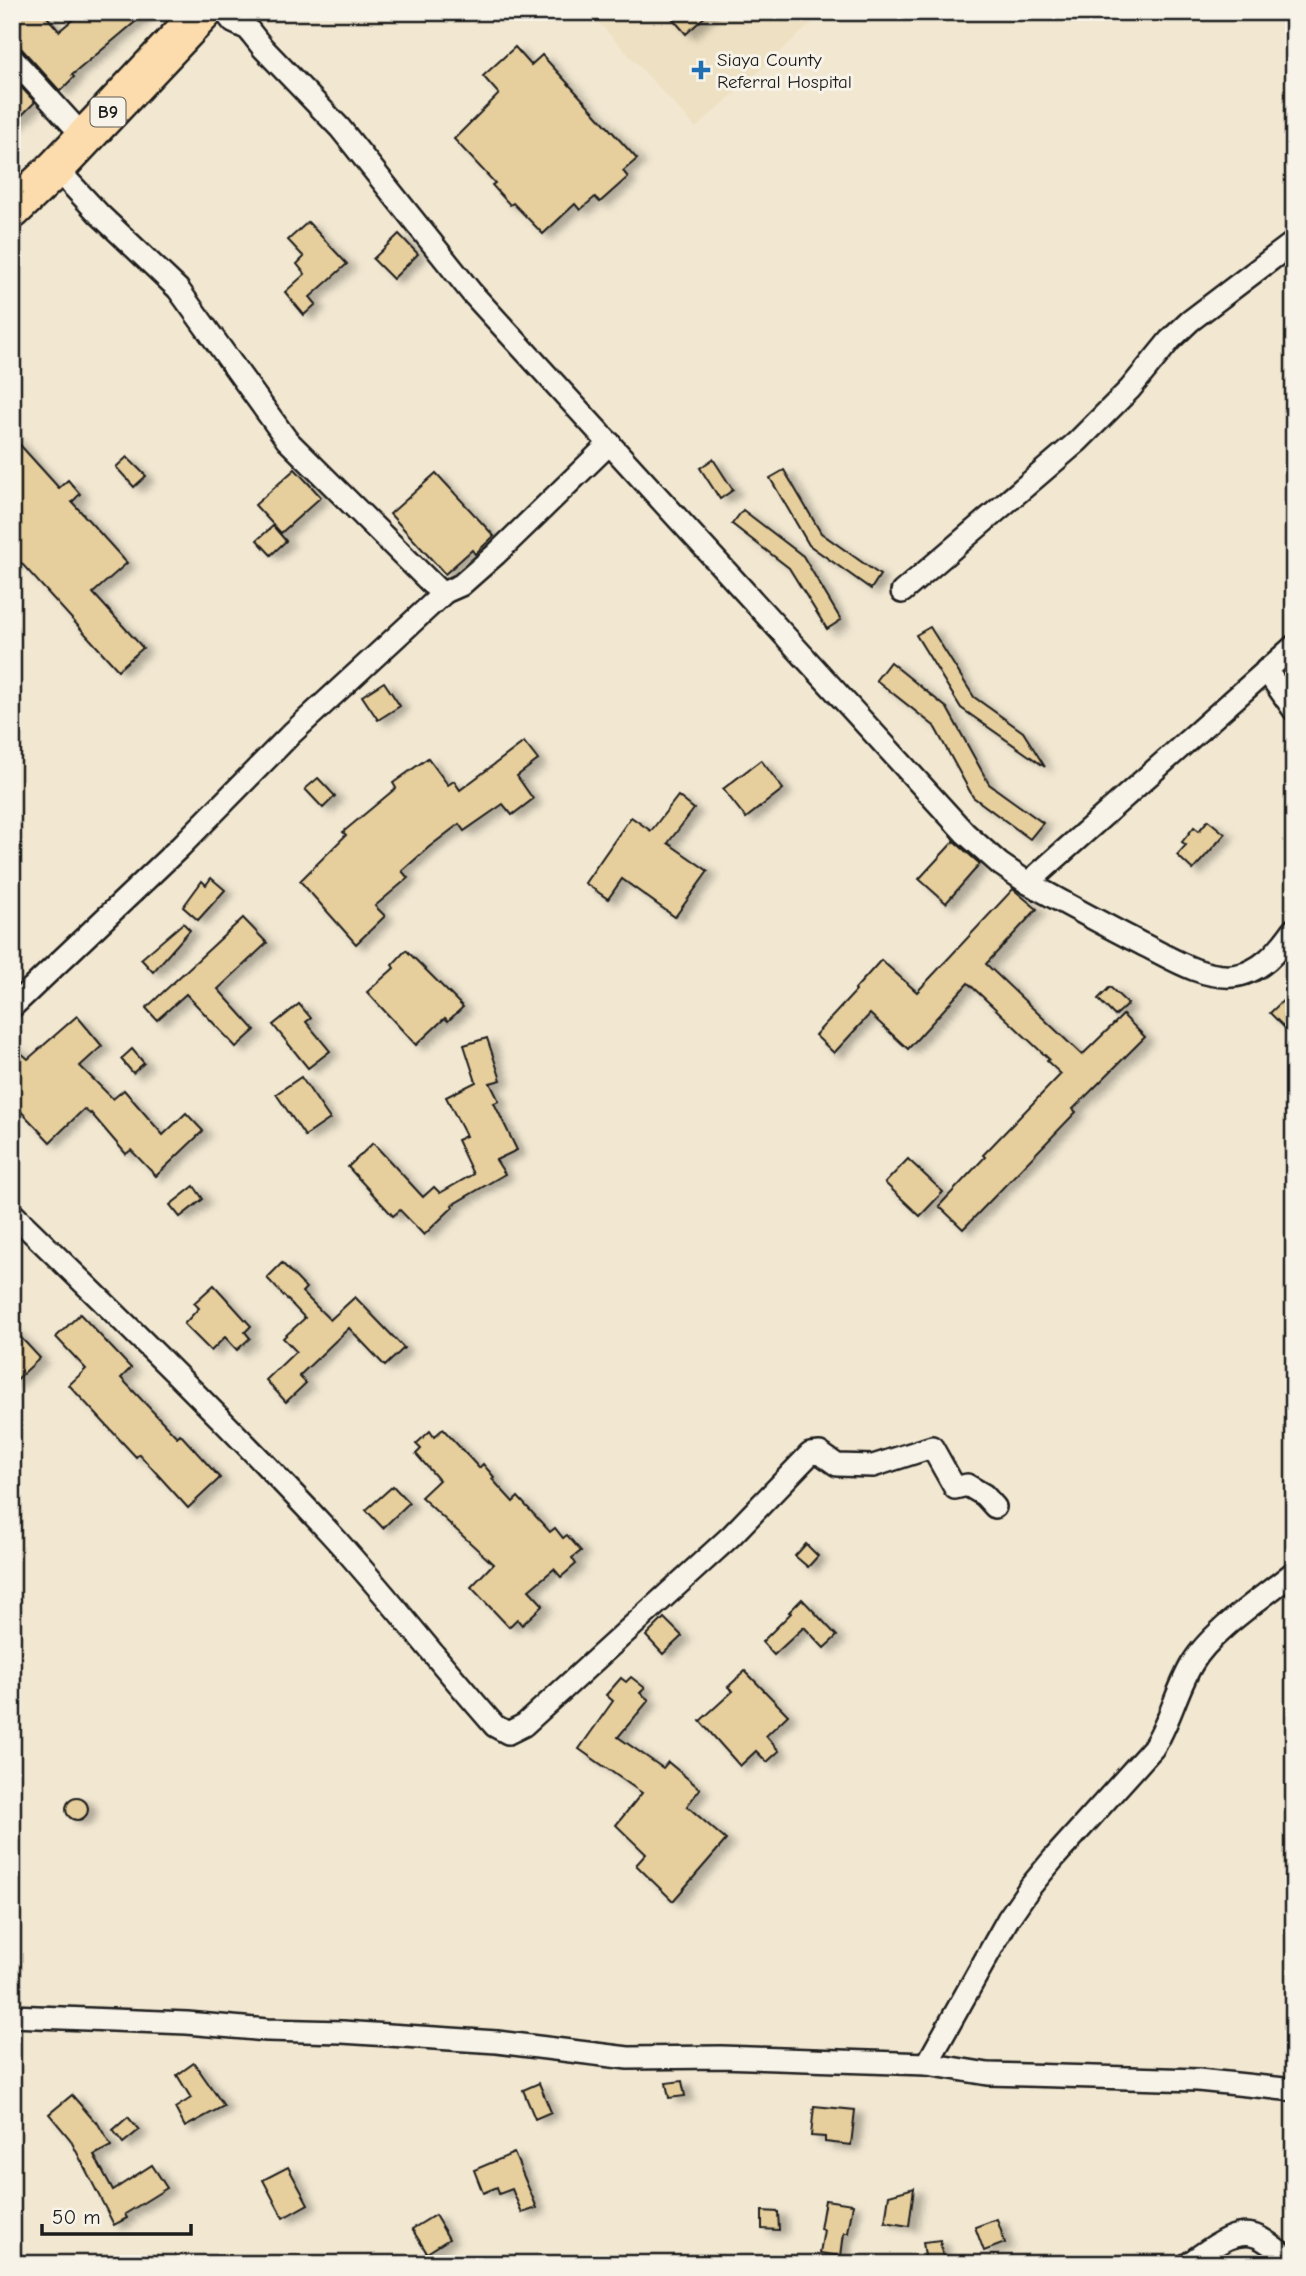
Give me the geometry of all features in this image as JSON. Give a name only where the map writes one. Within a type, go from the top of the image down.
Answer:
[{"type":"highway","name":"B9","points":[[12,210],[56,168],[203,12]]},
{"type":"street","points":[[225,12],[233,22],[248,29],[340,128],[471,292],[965,833],[1000,864],[1087,916],[1195,970],[1233,976],[1251,971],[1267,962],[1294,929]]},
{"type":"street","points":[[12,58],[84,137]]},
{"type":"street","points":[[56,168],[178,289],[287,440],[431,586],[446,592]]},
{"type":"street","points":[[902,592],[1077,442],[1130,389],[1170,340],[1190,321],[1294,242]]},
{"type":"street","points":[[12,1007],[224,804],[292,733],[446,592],[461,585],[496,554],[610,443]]},
{"type":"street","points":[[1028,883],[1294,646]]},
{"type":"street","points":[[1266,670],[1294,710]]},
{"type":"street","points":[[12,1213],[257,1457],[396,1608],[495,1726],[508,1733],[524,1726],[731,1536],[810,1454],[820,1452],[837,1465],[873,1466],[932,1447],[955,1488],[967,1485],[984,1495],[995,1507]]},
{"type":"street","points":[[927,2064],[1030,1887],[1153,1748],[1162,1734],[1193,1662],[1208,1644],[1294,1572]]},
{"type":"street","points":[[12,2016],[187,2023],[497,2042],[628,2057],[721,2057],[927,2064],[988,2074],[1198,2080],[1294,2090]]},
{"type":"street","points":[[1188,2264],[1228,2238],[1242,2233],[1264,2240],[1294,2263]]},
{"type":"shaded area","name":"Siaya County Referral Hospital","points":[[589,12],[824,12],[696,128]]},
{"type":"building","points":[[12,12],[43,12],[59,31],[82,12],[147,12],[72,75],[74,77],[60,91],[22,49],[12,45]]},
{"type":"building","points":[[667,12],[710,12],[686,34]]},
{"type":"building","points":[[515,47],[531,65],[542,55],[637,159],[623,171],[628,177],[600,202],[595,197],[580,210],[575,204],[543,234],[513,203],[510,205],[492,185],[495,183],[454,139],[499,94],[483,76]]},
{"type":"building","points":[[19,85],[35,102],[12,125],[12,92]]},
{"type":"building","points":[[308,222],[347,264],[310,297],[316,304],[304,315],[285,292],[305,274],[297,264],[304,257],[288,240]]},
{"type":"building","points":[[399,234],[418,254],[393,279],[373,259]]},
{"type":"building","points":[[12,436],[59,488],[68,480],[80,494],[72,502],[127,563],[93,593],[143,648],[118,670],[13,554]]},
{"type":"building","points":[[127,457],[146,476],[134,487],[116,467]]},
{"type":"building","points":[[713,459],[733,490],[720,499],[700,468]]},
{"type":"building","points":[[295,469],[321,497],[281,533],[255,505]]},
{"type":"building","points":[[784,470],[821,533],[880,575],[871,589],[809,545],[770,478]]},
{"type":"building","points":[[436,473],[494,536],[475,554],[472,550],[445,574],[390,514]]},
{"type":"building","points":[[743,510],[803,556],[841,620],[827,629],[789,568],[732,524]]},
{"type":"building","points":[[273,526],[286,541],[271,555],[257,540]]},
{"type":"building","points":[[930,627],[974,697],[1023,732],[1045,767],[961,708],[916,635]]},
{"type":"building","points":[[890,662],[947,708],[989,784],[1043,823],[1030,839],[973,797],[934,726],[876,680]]},
{"type":"building","points":[[384,682],[400,706],[378,720],[362,696]]},
{"type":"building","points":[[524,742],[538,760],[517,776],[533,799],[512,815],[503,804],[464,831],[459,824],[429,847],[402,871],[408,878],[375,906],[385,916],[356,944],[300,881],[346,835],[343,832],[396,788],[393,783],[428,758],[448,785],[454,781],[460,790]]},
{"type":"building","points":[[761,760],[783,789],[746,818],[723,789]]},
{"type":"building","points":[[318,778],[335,796],[323,808],[305,789]]},
{"type":"building","points":[[678,796],[694,809],[668,843],[708,871],[675,917],[622,879],[608,899],[585,883],[631,817],[651,831]]},
{"type":"building","points":[[1208,820],[1225,834],[1193,870],[1177,855],[1186,845],[1182,842],[1194,827],[1199,831]]},
{"type":"building","points":[[954,841],[980,864],[946,903],[919,879]]},
{"type":"building","points":[[211,878],[225,890],[198,920],[183,907],[202,881],[206,885]]},
{"type":"building","points":[[1013,889],[1037,909],[986,964],[1082,1055],[1123,1015],[1145,1037],[1073,1109],[1076,1112],[963,1229],[939,1206],[985,1157],[983,1155],[1061,1074],[1047,1061],[1049,1059],[968,983],[908,1049],[870,1014],[834,1053],[815,1035],[881,960],[917,992]]},
{"type":"building","points":[[243,918],[267,943],[218,989],[255,1030],[236,1047],[186,994],[157,1020],[146,1008]]},
{"type":"building","points":[[183,923],[190,930],[153,972],[141,959]]},
{"type":"building","points":[[406,950],[463,1007],[448,1021],[445,1018],[416,1045],[367,992],[394,968],[392,965]]},
{"type":"building","points":[[1110,987],[1128,1004],[1115,1016],[1098,999]]},
{"type":"building","points":[[1294,990],[1294,1037],[1270,1013]]},
{"type":"building","points":[[299,1004],[311,1018],[306,1022],[330,1051],[308,1068],[273,1025]]},
{"type":"building","points":[[77,1016],[102,1046],[80,1066],[113,1099],[124,1090],[163,1135],[186,1113],[203,1131],[156,1176],[131,1150],[126,1154],[91,1113],[84,1109],[50,1142],[12,1102],[12,1045],[28,1059]]},
{"type":"building","points":[[487,1038],[501,1080],[490,1083],[499,1101],[494,1103],[517,1150],[496,1160],[505,1174],[452,1205],[424,1235],[400,1210],[393,1216],[348,1167],[373,1143],[423,1197],[434,1187],[440,1193],[473,1174],[457,1140],[466,1136],[446,1097],[476,1082],[464,1045]]},
{"type":"building","points":[[132,1049],[144,1063],[133,1073],[121,1059]]},
{"type":"building","points":[[301,1077],[330,1119],[305,1136],[276,1094]]},
{"type":"building","points":[[908,1159],[943,1192],[920,1216],[885,1183]]},
{"type":"building","points":[[194,1186],[203,1199],[180,1217],[170,1205]]},
{"type":"building","points":[[282,1263],[306,1288],[302,1292],[330,1320],[355,1297],[404,1348],[385,1366],[349,1328],[299,1376],[306,1383],[286,1402],[266,1380],[296,1351],[283,1338],[305,1318],[267,1278]]},
{"type":"building","points":[[214,1285],[251,1326],[245,1332],[250,1338],[237,1350],[225,1337],[211,1351],[184,1324],[199,1308],[194,1303]]},
{"type":"building","points":[[80,1314],[131,1368],[121,1378],[177,1437],[180,1434],[220,1478],[188,1508],[139,1454],[136,1457],[69,1385],[86,1369],[56,1337]]},
{"type":"building","points":[[12,1328],[40,1358],[12,1384]]},
{"type":"building","points":[[443,1429],[479,1468],[483,1464],[494,1477],[492,1479],[513,1502],[518,1497],[550,1532],[555,1528],[563,1538],[567,1535],[581,1551],[572,1558],[576,1564],[561,1577],[554,1569],[529,1590],[543,1605],[522,1625],[517,1619],[509,1627],[471,1587],[493,1564],[421,1497],[439,1480],[416,1454],[421,1449],[416,1444],[430,1431],[434,1437]]},
{"type":"building","points":[[393,1486],[409,1503],[383,1528],[366,1510]]},
{"type":"building","points":[[806,1544],[818,1556],[808,1567],[795,1556]]},
{"type":"building","points":[[802,1599],[837,1636],[824,1648],[804,1627],[774,1655],[762,1642]]},
{"type":"building","points":[[664,1618],[682,1636],[663,1654],[646,1636]]},
{"type":"building","points":[[745,1671],[788,1715],[766,1736],[779,1751],[767,1762],[756,1751],[740,1766],[700,1721],[733,1691],[728,1687]]},
{"type":"building","points":[[631,1677],[645,1688],[640,1693],[649,1700],[618,1737],[663,1768],[668,1762],[700,1789],[687,1806],[726,1840],[673,1901],[636,1865],[646,1854],[616,1825],[642,1793],[579,1749],[613,1701],[606,1695],[621,1678],[626,1682]]},
{"type":"building","points":[[73,1798],[81,1798],[88,1805],[88,1813],[81,1820],[73,1820],[66,1813],[66,1805]]},
{"type":"building","points":[[194,2063],[224,2106],[185,2127],[175,2108],[191,2098],[177,2075]]},
{"type":"building","points":[[682,2081],[685,2096],[669,2098],[666,2083]]},
{"type":"building","points":[[539,2083],[551,2112],[535,2119],[523,2090]]},
{"type":"building","points":[[72,2095],[97,2122],[111,2146],[94,2155],[113,2190],[152,2165],[167,2188],[125,2214],[127,2218],[114,2225],[70,2139],[49,2114]]},
{"type":"building","points":[[814,2106],[855,2110],[851,2145],[825,2142],[825,2137],[811,2136]]},
{"type":"building","points":[[128,2117],[139,2130],[123,2143],[113,2130]]},
{"type":"building","points":[[514,2153],[537,2208],[522,2213],[512,2189],[499,2194],[497,2187],[483,2193],[474,2170]]},
{"type":"building","points":[[288,2167],[308,2204],[283,2218],[263,2180]]},
{"type":"building","points":[[914,2188],[909,2226],[885,2222],[889,2195]]},
{"type":"building","points":[[825,2200],[853,2204],[848,2233],[844,2233],[841,2256],[820,2253],[824,2230],[820,2229]]},
{"type":"building","points":[[762,2211],[778,2212],[779,2230],[762,2229]]},
{"type":"building","points":[[435,2215],[449,2239],[427,2253],[412,2229]]},
{"type":"building","points":[[997,2219],[1005,2243],[984,2251],[975,2227]]},
{"type":"building","points":[[940,2240],[943,2260],[926,2263],[923,2242]]},
{"type":"place","name":"Siaya County Referral Hospital","points":[[701,70]]}]
